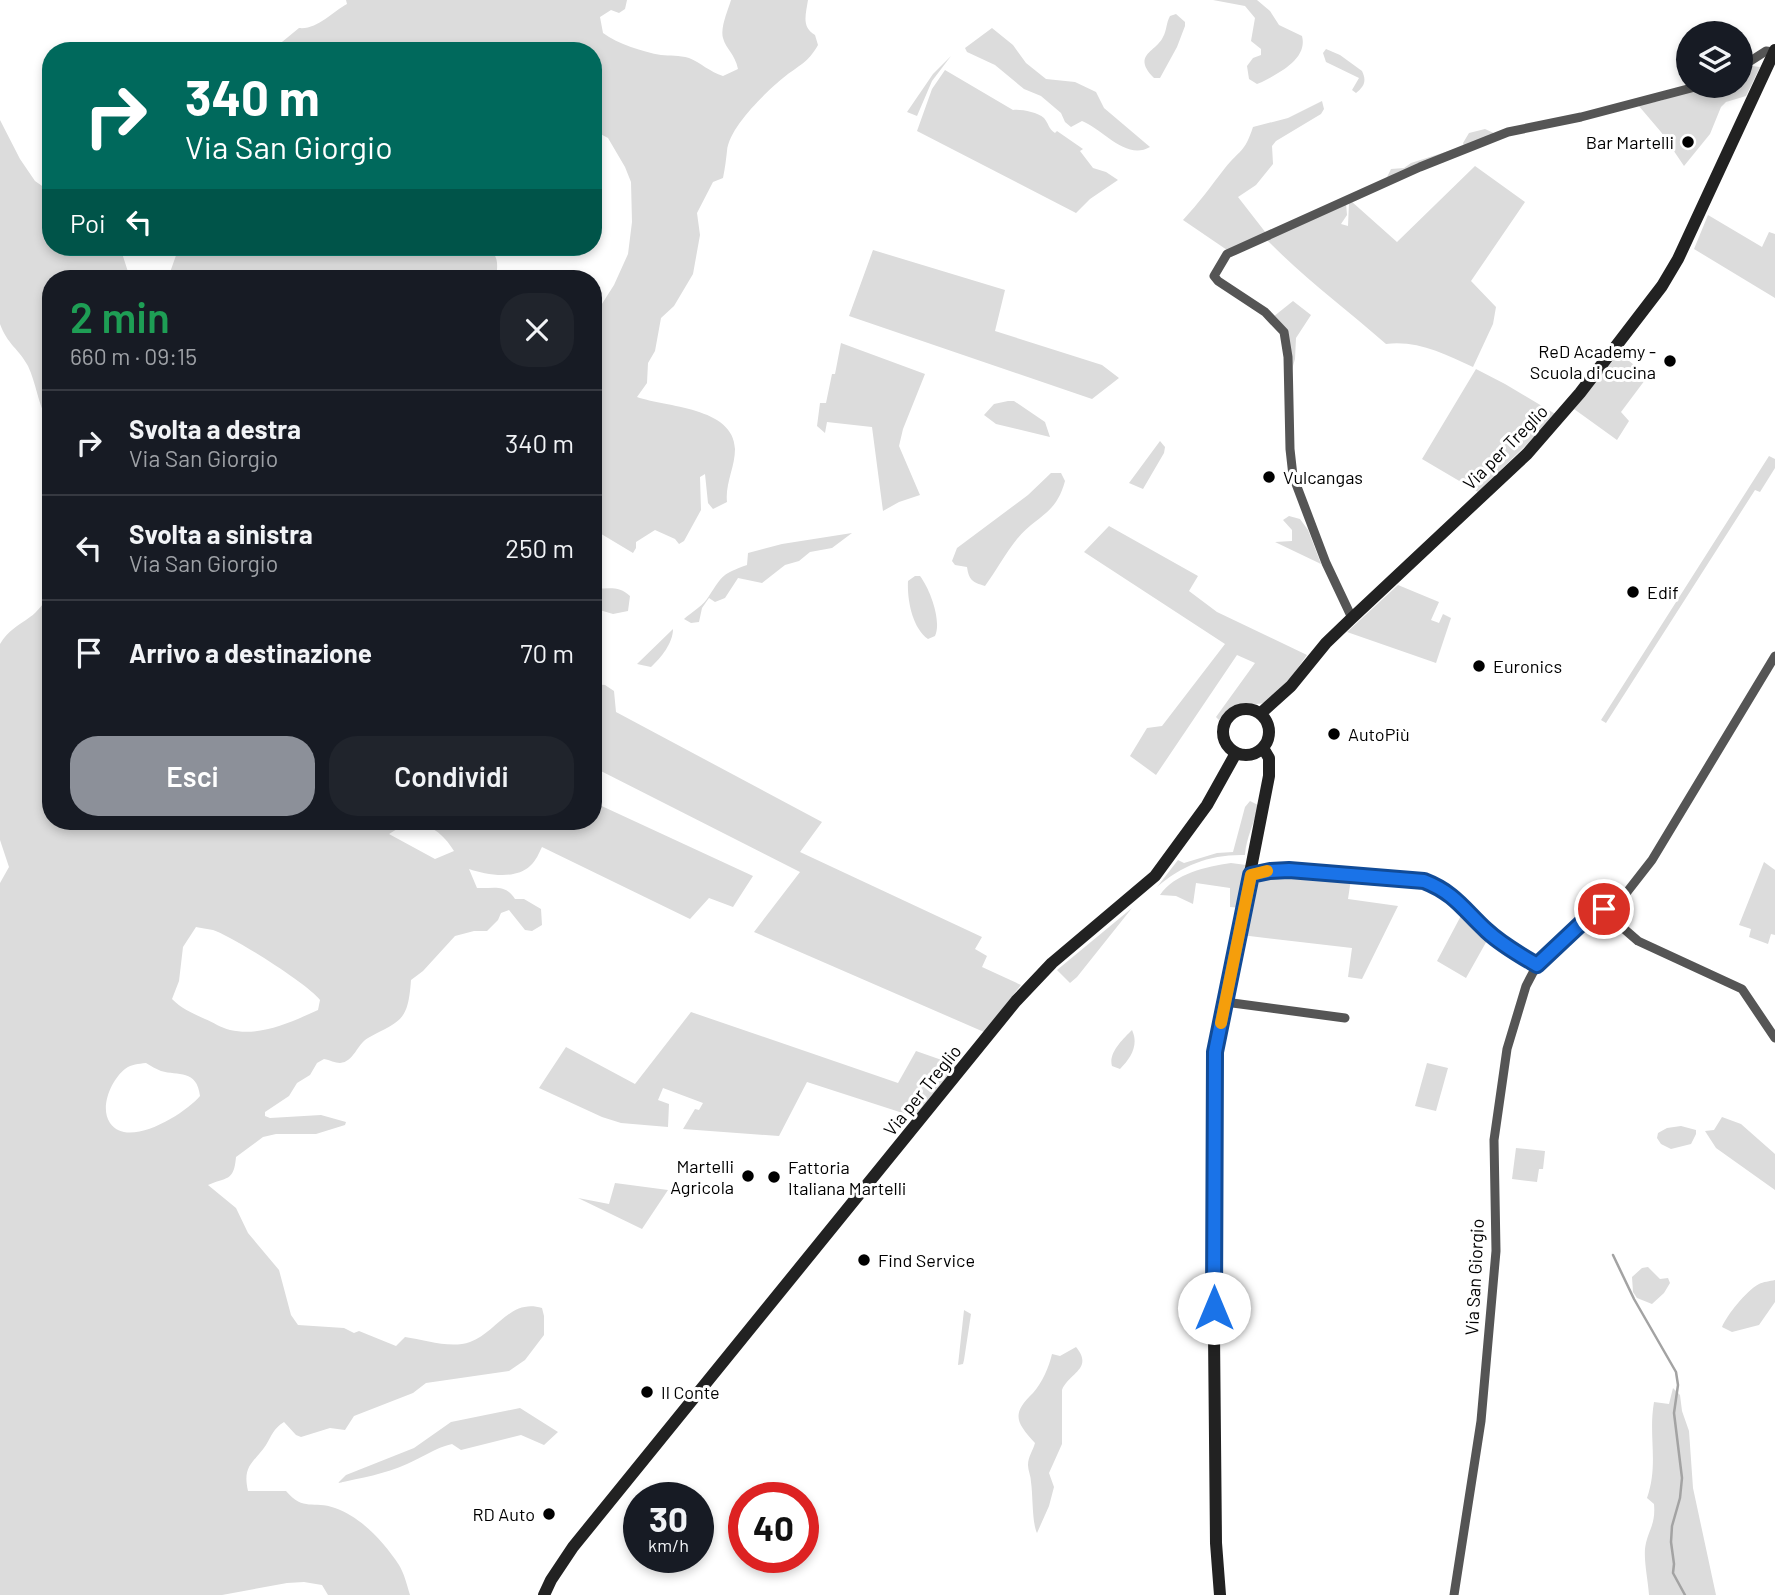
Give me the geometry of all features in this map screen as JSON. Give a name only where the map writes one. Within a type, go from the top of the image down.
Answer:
[{"type":"main road","name":"Via per Treglio","points":[[1261,713],[1291,686],[1326,643],[1527,454],[1580,393],[1662,286],[1694,229],[1775,51]]},
{"type":"main road","points":[[1240,709],[1261,713],[1269,728],[1269,739],[1263,748],[1253,754],[1236,753],[1226,744],[1224,723],[1240,709]]},
{"type":"main road","points":[[1220,1595],[1215,1484],[1215,1052],[1270,766],[1263,748]]},
{"type":"main road","name":"Via per Treglio","points":[[544,1595],[561,1562],[1009,1009],[1052,963],[1146,885],[1172,855],[1224,778],[1236,753]]},
{"type":"street","points":[[1753,59],[1766,51],[1775,51]]},
{"type":"street","points":[[1352,618],[1326,563],[1293,476],[1288,357],[1284,332],[1265,312],[1214,276],[1227,254],[1420,167],[1502,135],[1676,92]]},
{"type":"street","points":[[1775,656],[1652,860],[1620,901],[1619,911],[1623,928],[1638,941],[1742,989],[1775,1038]]},
{"type":"street","points":[[1251,875],[1289,870],[1424,881],[1453,896],[1487,932],[1537,965]]},
{"type":"street","name":"Via San Giorgio","points":[[1454,1595],[1481,1421],[1496,1251],[1494,1140],[1507,1049],[1526,986],[1537,965],[1588,917],[1620,901]]},
{"type":"street","points":[[1225,1002],[1345,1018]]},
{"type":"shaded area","points":[[346,0],[627,0],[625,9],[619,13],[611,10],[600,17],[603,33],[639,50],[689,58],[723,76],[738,69],[722,34],[731,0],[808,0],[806,24],[815,35],[818,45],[807,60],[758,101],[734,131],[729,142],[723,178],[713,182],[697,213],[700,235],[693,274],[674,306],[661,318],[655,351],[648,363],[647,383],[637,397],[711,417],[732,435],[735,456],[727,489],[727,502],[713,509],[708,503],[705,474],[700,477],[701,510],[684,541],[679,544],[675,539],[655,530],[636,542],[633,553],[602,534],[602,304],[628,254],[632,222],[631,182],[608,138],[602,135],[602,42],[282,42],[299,28],[306,28],[324,20],[347,4]]},
{"type":"shaded area","points":[[1213,0],[1257,0],[1270,11],[1279,25],[1302,36],[1301,52],[1284,70],[1257,84],[1249,79],[1247,66],[1253,58],[1261,55],[1261,49],[1251,41],[1255,18],[1245,6]]},
{"type":"shaded area","points":[[1176,14],[1185,22],[1185,26],[1160,78],[1154,78],[1147,70],[1145,59],[1163,37],[1170,16]]},
{"type":"shaded area","points":[[992,28],[1013,45],[1026,63],[1046,79],[1075,82],[1096,92],[1104,108],[1150,147],[1132,150],[1123,147],[1082,121],[1071,127],[1061,113],[1041,96],[1024,89],[995,65],[967,52],[965,48]]},
{"type":"shaded area","points":[[1326,49],[1340,55],[1362,71],[1364,84],[1356,93],[1352,90],[1359,78],[1326,62],[1323,53]]},
{"type":"shaded area","points":[[951,56],[932,81],[917,116],[907,112],[933,74]]},
{"type":"shaded area","points":[[1753,66],[1760,67],[1753,82]]},
{"type":"shaded area","points":[[945,70],[1013,110],[1029,111],[1041,116],[1055,133],[1057,131],[1083,149],[1080,151],[1093,168],[1118,180],[1090,199],[1076,213],[917,131],[932,89]]},
{"type":"shaded area","points":[[1676,95],[1676,98],[1739,98],[1726,102],[1721,107],[1710,134],[1684,166],[1661,132],[1638,105]]},
{"type":"shaded area","points":[[1322,101],[1324,109],[1321,114],[1276,141],[1272,146],[1273,164],[1256,185],[1238,197],[1266,233],[1227,250],[1183,220],[1244,147],[1253,127],[1288,118]]},
{"type":"shaded area","points":[[0,120],[20,159],[35,181],[42,186],[42,256],[123,256],[127,270],[42,270],[42,407],[28,366],[6,337],[0,324]]},
{"type":"shaded area","points":[[1485,129],[1498,135],[1386,179],[1391,169],[1404,168],[1411,163],[1464,146],[1469,133]]},
{"type":"shaded area","points":[[1475,166],[1525,202],[1471,281],[1496,307],[1493,324],[1473,367],[1420,346],[1386,344],[1266,239],[1346,203],[1347,215],[1341,224],[1348,226],[1351,201],[1397,242]]},
{"type":"shaded area","points":[[1708,215],[1762,247],[1769,232],[1775,234],[1775,298],[1694,249]]},
{"type":"shaded area","points":[[873,250],[1005,290],[995,331],[1102,365],[1119,378],[1092,399],[849,316]]},
{"type":"shaded area","points":[[176,256],[494,256],[497,260],[497,270],[171,270]]},
{"type":"shaded area","points":[[1293,301],[1311,315],[1296,338],[1291,373],[1289,345],[1273,317]]},
{"type":"shaded area","points":[[841,343],[925,374],[899,446],[920,495],[883,511],[872,427],[827,422],[825,433],[817,426],[820,403],[826,403]]},
{"type":"shaded area","points":[[1619,353],[1648,376],[1621,412],[1629,421],[1617,440],[1574,409]]},
{"type":"shaded area","points":[[1476,369],[1557,415],[1478,492],[1422,459]]},
{"type":"shaded area","points":[[1014,401],[1045,422],[1050,437],[996,424],[984,415],[994,404]]},
{"type":"shaded area","points":[[1160,441],[1165,447],[1164,453],[1143,489],[1129,483]]},
{"type":"shaded area","points":[[1769,456],[1775,459],[1775,468],[1760,492],[1755,490],[1606,723],[1601,720]]},
{"type":"shaded area","points":[[1051,473],[1061,473],[1065,481],[1057,501],[1017,539],[985,586],[974,582],[967,567],[955,565],[952,561],[957,548],[1028,495]]},
{"type":"shaded area","points":[[1289,516],[1300,519],[1308,530],[1321,564],[1275,542],[1292,541],[1292,530],[1283,520]]},
{"type":"shaded area","points":[[1109,526],[1198,576],[1189,591],[1217,612],[1307,655],[1287,685],[1273,699],[1265,703],[1232,707],[1219,720],[1216,717],[1255,663],[1237,655],[1156,775],[1130,756],[1147,728],[1162,726],[1225,644],[1084,552]]},
{"type":"shaded area","points":[[852,533],[832,548],[810,552],[799,561],[785,565],[762,583],[738,578],[725,598],[715,602],[709,598],[702,608],[699,622],[691,623],[684,619],[704,602],[724,576],[747,565],[748,553],[782,544]]},
{"type":"shaded area","points":[[920,576],[924,582],[936,614],[937,630],[935,636],[928,639],[914,621],[908,596],[908,581]]},
{"type":"shaded area","points":[[1398,585],[1439,602],[1431,620],[1439,623],[1443,614],[1451,618],[1436,663],[1347,632]]},
{"type":"shaded area","points":[[614,588],[630,596],[628,611],[613,614],[602,611],[602,589]]},
{"type":"shaded area","points":[[42,606],[42,830],[395,830],[389,834],[435,859],[454,851],[435,830],[602,830],[602,806],[753,876],[733,907],[709,898],[690,919],[542,847],[532,864],[517,873],[492,874],[469,869],[477,888],[503,889],[515,899],[524,899],[541,909],[542,925],[532,931],[525,930],[509,910],[501,913],[487,931],[455,936],[423,971],[411,980],[408,1004],[401,1018],[364,1041],[349,1060],[338,1063],[324,1059],[317,1063],[310,1075],[297,1083],[289,1096],[265,1112],[265,1116],[270,1118],[321,1115],[346,1122],[345,1125],[316,1134],[276,1134],[263,1137],[236,1157],[231,1175],[208,1185],[236,1208],[248,1233],[279,1270],[291,1315],[298,1325],[344,1328],[354,1333],[359,1331],[396,1346],[405,1337],[455,1345],[479,1338],[521,1308],[542,1308],[544,1335],[525,1360],[509,1371],[426,1383],[413,1393],[354,1416],[345,1430],[330,1428],[301,1437],[284,1422],[275,1430],[248,1470],[248,1491],[286,1491],[298,1501],[335,1508],[354,1517],[379,1539],[399,1565],[410,1595],[328,1595],[322,1585],[304,1582],[222,1595],[0,1595],[0,883],[9,867],[0,840],[0,644],[10,632]],"holes":[[[196,927],[223,934],[270,962],[313,993],[320,1000],[318,1010],[264,1030],[242,1032],[220,1026],[180,1006],[172,999],[179,981],[183,947]],[[146,1063],[161,1071],[191,1078],[195,1081],[200,1096],[183,1111],[156,1126],[130,1133],[118,1130],[107,1116],[108,1094],[125,1069]]]},
{"type":"shaded area","points":[[673,629],[669,645],[651,667],[637,664]]},
{"type":"shaded area","points":[[602,685],[614,691],[616,712],[822,822],[800,852],[982,937],[975,949],[987,956],[982,967],[1021,985],[984,1032],[754,932],[800,872],[602,772]]},
{"type":"shaded area","points":[[1250,801],[1258,805],[1245,855],[1220,856],[1198,862],[1157,887],[1178,860],[1184,863],[1217,853],[1233,852],[1245,807]]},
{"type":"shaded area","points":[[1764,862],[1775,870],[1775,935],[1771,934],[1768,944],[1749,937],[1751,929],[1739,925]]},
{"type":"shaded area","points":[[1231,863],[1246,865],[1242,908],[1230,907],[1230,888],[1196,883],[1193,904],[1176,896],[1160,895],[1166,887],[1182,876]]},
{"type":"shaded area","points":[[1275,875],[1351,879],[1348,899],[1398,906],[1362,979],[1348,977],[1352,948],[1241,935],[1254,883]]},
{"type":"shaded area","points":[[1132,908],[1070,983],[1057,970]]},
{"type":"shaded area","points":[[1464,910],[1489,937],[1466,978],[1437,961]]},
{"type":"shaded area","points":[[691,1012],[898,1083],[916,1051],[956,1065],[915,1117],[807,1082],[779,1136],[683,1129],[695,1109],[699,1110],[703,1103],[663,1088],[658,1100],[669,1104],[668,1127],[621,1123],[539,1088],[566,1047],[635,1084]]},
{"type":"shaded area","points":[[1132,1030],[1135,1041],[1130,1056],[1120,1069],[1112,1066],[1114,1051]]},
{"type":"shaded area","points":[[1427,1063],[1448,1068],[1436,1111],[1415,1106]]},
{"type":"shaded area","points":[[1722,1117],[1741,1124],[1775,1154],[1775,1190],[1716,1148],[1705,1131],[1714,1130]]},
{"type":"shaded area","points":[[1681,1126],[1696,1130],[1691,1144],[1671,1149],[1661,1144],[1657,1138],[1658,1133],[1667,1128]]},
{"type":"shaded area","points":[[1516,1148],[1545,1151],[1543,1169],[1539,1169],[1537,1182],[1512,1179]]},
{"type":"shaded area","points":[[615,1183],[668,1190],[642,1229],[578,1198],[609,1204]]},
{"type":"shaded area","points":[[1648,1267],[1660,1279],[1668,1278],[1670,1283],[1652,1304],[1637,1298],[1633,1292],[1632,1277],[1642,1268]]},
{"type":"shaded area","points":[[1775,1280],[1775,1302],[1759,1325],[1732,1332],[1722,1327],[1732,1310],[1748,1292],[1759,1284]]},
{"type":"shaded area","points":[[964,1310],[971,1314],[963,1364],[958,1365]]},
{"type":"shaded area","points":[[1076,1347],[1081,1354],[1081,1366],[1062,1390],[1062,1444],[1049,1473],[1054,1487],[1037,1533],[1028,1465],[1035,1443],[1020,1423],[1019,1413],[1042,1380],[1052,1354],[1060,1356]]},
{"type":"shaded area","points":[[1673,1388],[1680,1395],[1689,1431],[1693,1488],[1716,1595],[1649,1595],[1645,1554],[1654,1512],[1654,1504],[1647,1498],[1653,1461],[1652,1415],[1654,1402],[1669,1404]]},
{"type":"shaded area","points":[[520,1408],[558,1432],[544,1445],[521,1435],[461,1450],[452,1444],[390,1470],[338,1483],[346,1475],[414,1448],[451,1422]]},
{"type":"waterway","points":[[1613,1255],[1634,1299],[1676,1372],[1678,1385],[1674,1413],[1682,1478],[1671,1542],[1673,1573],[1685,1595]]},
{"type":"slow traffic","points":[[1221,1023],[1251,875],[1267,871]]},
{"type":"place","name":"Bar Martelli","points":[[1688,142]]},
{"type":"place","name":"ReD Academy - Scuola di cucina","points":[[1670,361]]},
{"type":"place","name":"Vulcangas","points":[[1269,477]]},
{"type":"place","name":"Edif","points":[[1633,592]]},
{"type":"place","name":"Euronics","points":[[1479,666]]},
{"type":"place","name":"AutoPiù","points":[[1334,734]]},
{"type":"place","name":"Martelli Agricola","points":[[748,1176]]},
{"type":"place","name":"Fattoria Italiana Martelli","points":[[774,1177]]},
{"type":"place","name":"Find Service","points":[[864,1260]]},
{"type":"place","name":"Il Conte","points":[[647,1392]]},
{"type":"place","name":"RD Auto","points":[[549,1514]]},
{"type":"route","points":[[1214,1308],[1215,1052],[1251,875],[1289,870],[1424,881],[1453,896],[1487,932],[1537,965],[1588,917],[1604,909]]}]
